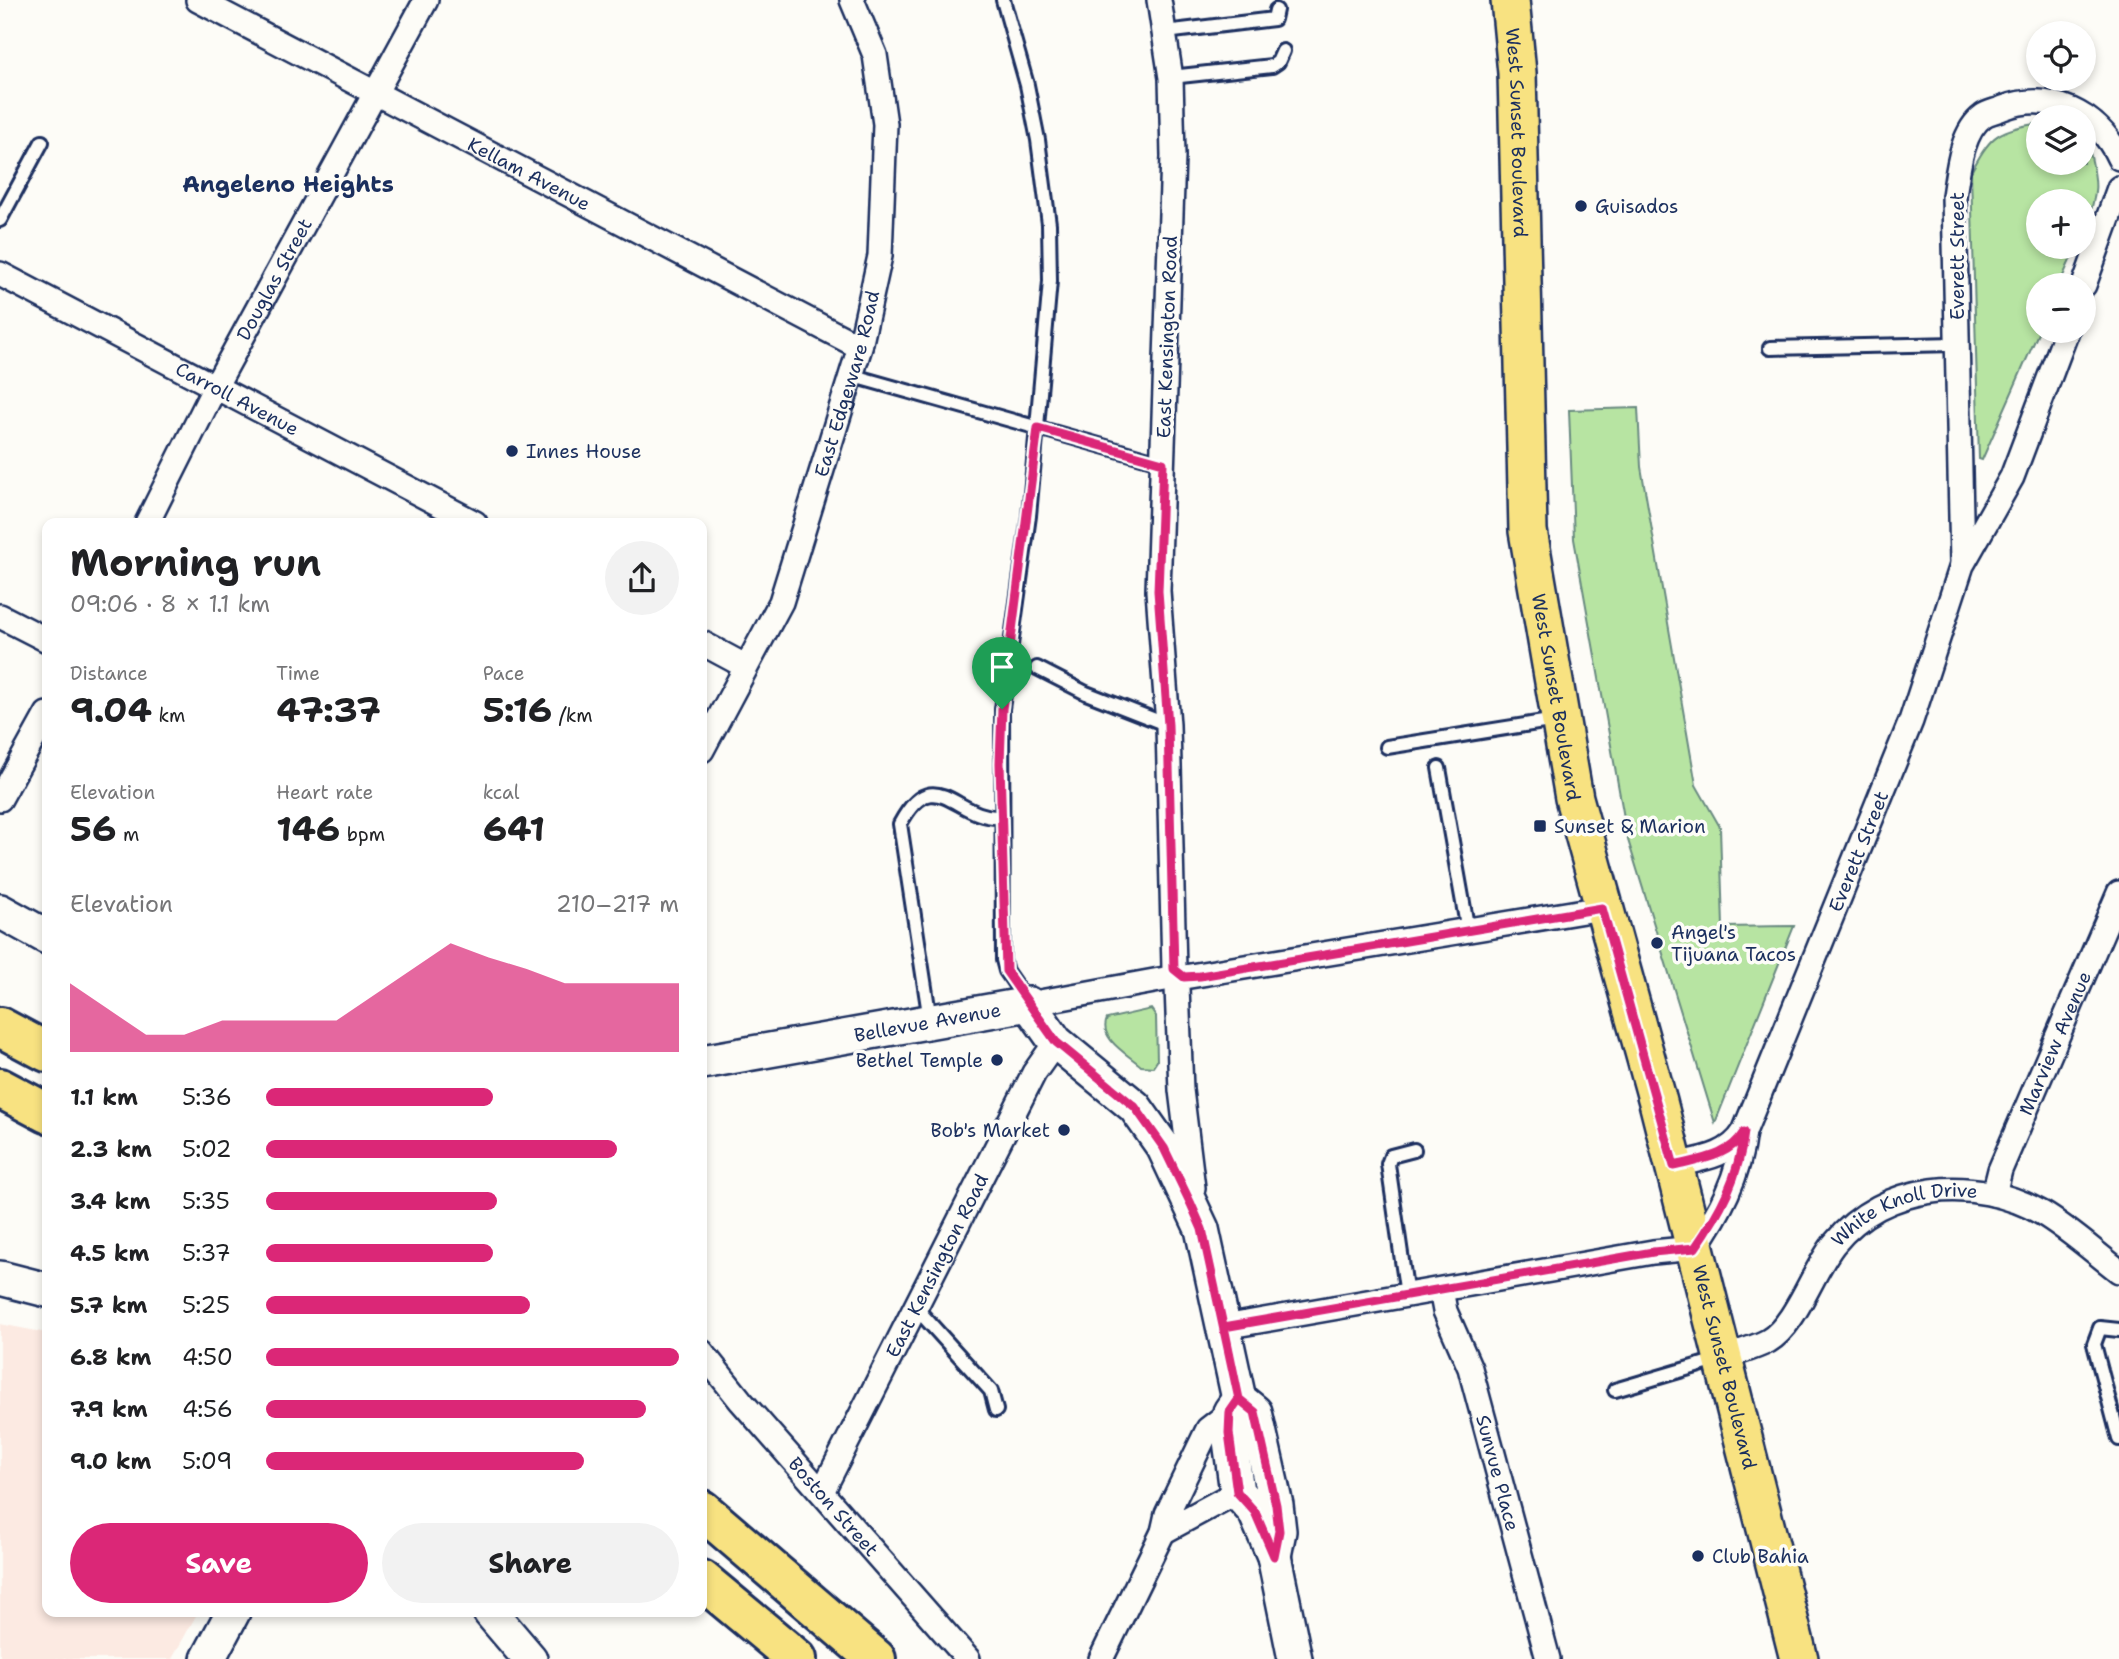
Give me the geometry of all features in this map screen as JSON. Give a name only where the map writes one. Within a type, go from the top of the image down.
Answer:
[{"type":"highway","points":[[0,1027],[42,1049]]},
{"type":"highway","points":[[0,1088],[42,1110]]},
{"type":"highway","points":[[707,1514],[876,1659]]},
{"type":"highway","points":[[707,1584],[797,1659]]},
{"type":"main road","name":"West Sunset Boulevard","points":[[1510,0],[1518,114],[1525,490],[1534,569],[1560,720],[1574,799],[1674,1166],[1799,1659]]},
{"type":"street","name":"Kellam Avenue","points":[[198,0],[860,347]]},
{"type":"street","name":"Douglas Street","points":[[150,518],[215,389],[426,0]]},
{"type":"street","name":"East Edgeware Road","points":[[707,740],[781,602],[860,347],[880,256],[885,124],[875,55],[852,0]]},
{"type":"street","name":"East Kensington Road","points":[[1160,0],[1171,77],[1173,156],[1158,591],[1168,725],[1181,1090],[1188,1163],[1202,1229]]},
{"type":"street","name":"Everett Street","points":[[1962,565],[1954,196],[1961,149],[1982,117],[2020,102],[2060,104],[2092,120],[2111,141],[2119,158]]},
{"type":"street","points":[[2088,273],[2119,188]]},
{"type":"street","name":"Carroll Avenue","points":[[0,274],[465,518]]},
{"type":"street","name":"Everett Street","points":[[1674,1166],[1717,1155],[1738,1142],[1744,1132],[1911,721],[1962,565],[2012,477],[2062,343]]},
{"type":"street","points":[[0,616],[42,637]]},
{"type":"street","points":[[707,646],[745,666]]},
{"type":"street","points":[[0,799],[42,724]]},
{"type":"street","name":"Marview Avenue","points":[[1994,1194],[2000,1170],[2119,893]]},
{"type":"street","points":[[1029,1004],[1602,908]]},
{"type":"street","points":[[0,911],[42,934]]},
{"type":"street","name":"Bellevue Avenue","points":[[707,1061],[1029,1004],[1056,1042],[1135,1107],[1164,1148],[1202,1229],[1224,1327],[1234,1405],[1229,1433],[1237,1492],[1255,1512],[1274,1556],[1295,1659]]},
{"type":"street","name":"East Kensington Road","points":[[822,1492],[917,1309],[1034,1073],[1056,1042]]},
{"type":"street","name":"Everett Street","points":[[1695,1248],[1721,1210],[1737,1170],[1744,1132]]},
{"type":"street","name":"White Knoll Drive","points":[[1723,1358],[1769,1340],[1783,1325],[1834,1245],[1878,1206],[1905,1195],[1934,1190],[1994,1194],[2043,1214],[2119,1271]]},
{"type":"street","points":[[1224,1327],[1653,1252],[1695,1248]]},
{"type":"street","points":[[0,1278],[42,1289]]},
{"type":"street","name":"Sunvue Place","points":[[1441,1290],[1445,1311],[1470,1368],[1548,1659]]},
{"type":"street","name":"Boston Street","points":[[707,1358],[968,1659]]},
{"type":"street","points":[[1101,1659],[1163,1532],[1167,1514],[1208,1429],[1234,1405]]},
{"type":"street","name":"Bellevue Avenue","points":[[1234,1405],[1255,1412],[1276,1505],[1279,1531],[1274,1556]]},
{"type":"street","points":[[1163,1532],[1237,1492]]},
{"type":"street","points":[[208,1659],[230,1617]]},
{"type":"street","points":[[495,1617],[530,1659]]},
{"type":"lane","points":[[1003,0],[1027,85],[1049,224],[1050,281],[1038,428],[1002,709],[1003,960],[1006,971],[1029,1004]]},
{"type":"lane","points":[[1165,32],[1265,21],[1274,19],[1276,10]]},
{"type":"lane","points":[[1171,77],[1272,66],[1278,62],[1283,51]]},
{"type":"lane","points":[[0,220],[42,142]]},
{"type":"lane","points":[[1770,348],[1957,344]]},
{"type":"lane","points":[[850,375],[1163,463]]},
{"type":"lane","points":[[1037,668],[1086,693],[1168,725]]},
{"type":"lane","points":[[1387,747],[1560,720]]},
{"type":"lane","points":[[1438,768],[1468,931]]},
{"type":"lane","points":[[930,1022],[900,824],[912,802],[927,794],[940,794],[990,818],[1002,817]]},
{"type":"lane","points":[[1407,1295],[1388,1164],[1391,1156],[1414,1150]]},
{"type":"lane","points":[[917,1309],[991,1391],[996,1410]]},
{"type":"lane","points":[[2119,1330],[2100,1328],[2094,1344],[2119,1439]]},
{"type":"lane","points":[[1615,1390],[1723,1358]]},
{"type":"shaded area","points":[[0,1324],[42,1332],[42,1617],[195,1617],[172,1659],[0,1659]]},
{"type":"green space","points":[[2026,125],[2026,175],[2095,175],[2095,189],[2026,189],[2026,259],[2071,259],[2064,273],[2026,273],[2026,343],[2034,343],[1982,460],[1979,459],[1971,172],[1983,151],[1995,138]]},
{"type":"green space","points":[[1638,408],[1641,467],[1696,785],[1720,827],[1723,927],[1794,926],[1715,1123],[1628,840],[1574,539],[1569,410]]},
{"type":"green space","points":[[1151,1009],[1156,1016],[1157,1061],[1153,1067],[1141,1066],[1122,1051],[1110,1039],[1105,1026],[1107,1019]]},
{"type":"place","name":"Guisados","points":[[1581,206]]},
{"type":"place","name":"Innes House","points":[[512,451]]},
{"type":"place","name":"Sunset & Marion","points":[[1540,826]]},
{"type":"place","name":"Angel's Tijuana Tacos","points":[[1657,943]]},
{"type":"place","name":"Bethel Temple","points":[[997,1060]]},
{"type":"place","name":"Bob's Market","points":[[1064,1130]]},
{"type":"place","name":"Club Bahia","points":[[1698,1556]]},
{"type":"district","name":"Angeleno Heights","points":[[288,184]]},
{"type":"route","points":[[1002,709],[1000,763],[1003,960],[1006,971],[1056,1042],[1135,1107],[1164,1148],[1191,1204],[1202,1229],[1224,1327],[1239,1399],[1255,1412],[1276,1505],[1279,1531],[1274,1556],[1255,1512],[1237,1492],[1229,1433],[1230,1412],[1239,1399],[1236,1386],[1224,1327],[1653,1252],[1695,1248],[1721,1210],[1737,1170],[1744,1132],[1738,1142],[1717,1155],[1674,1166],[1602,908],[1200,976],[1184,977],[1180,970],[1174,969],[1165,654],[1158,591],[1163,463],[1038,428],[1029,516],[1002,709]]}]
